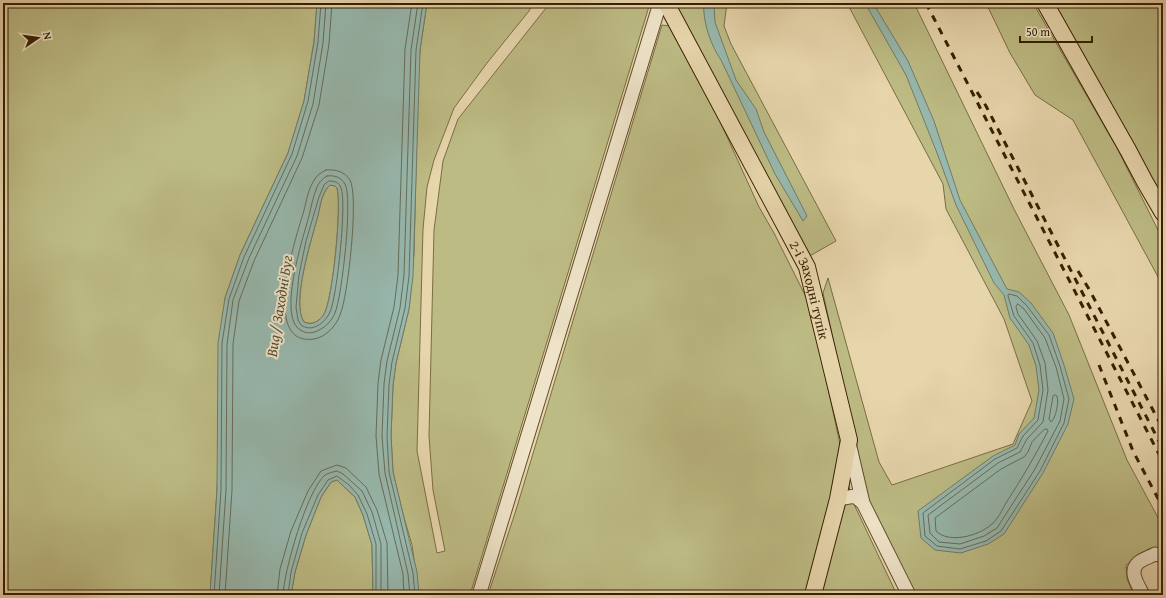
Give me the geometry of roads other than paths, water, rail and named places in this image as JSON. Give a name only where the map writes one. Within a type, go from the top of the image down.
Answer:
[{"type":"main road","name":"2-і Заходні тупік","points":[[666,3],[807,267],[849,440]]},
{"type":"main road","points":[[1045,3],[1121,137],[1144,182],[1163,213]]},
{"type":"main road","points":[[813,595],[838,499],[849,440]]},
{"type":"street","points":[[479,595],[660,3]]},
{"type":"street","name":"2-і Заходні тупік","points":[[849,440],[863,503],[909,595]]},
{"type":"street","points":[[838,499],[855,496],[863,503]]},
{"type":"street","points":[[1143,595],[1134,576],[1134,569],[1137,563],[1155,554],[1163,556]]},
{"type":"water","name":"Bug / Заходні Буг","points":[[317,3],[427,3],[420,50],[413,276],[409,309],[396,363],[393,385],[391,436],[393,472],[417,572],[419,595],[373,595],[372,545],[363,515],[355,497],[337,480],[331,482],[321,497],[306,535],[295,572],[291,595],[210,595],[217,490],[218,343],[225,298],[240,255],[288,153],[304,101],[314,42]],"holes":[[[330,185],[337,188],[338,212],[336,252],[331,291],[322,317],[316,322],[307,323],[304,322],[301,313],[300,301],[303,272],[323,196]]]},
{"type":"water","points":[[704,3],[714,3],[715,22],[736,80],[756,109],[764,132],[807,216],[803,221],[775,174],[714,48],[704,17]]},
{"type":"water","points":[[865,3],[873,3],[908,61],[934,121],[960,200],[1007,289],[1019,292],[1031,303],[1053,333],[1074,399],[1068,424],[1043,473],[1004,534],[988,544],[961,553],[935,550],[921,538],[918,511],[993,456],[1015,445],[1019,434],[1034,418],[1039,390],[1036,366],[1029,345],[1010,318],[1004,295],[994,283],[956,205],[906,75]]},
{"type":"railway","points":[[926,3],[1163,462]]},
{"type":"railway","points":[[977,92],[986,106],[1163,449]]},
{"type":"railway","points":[[1078,271],[1163,429]]},
{"type":"railway","points":[[1099,365],[1133,451],[1163,508]]}]
